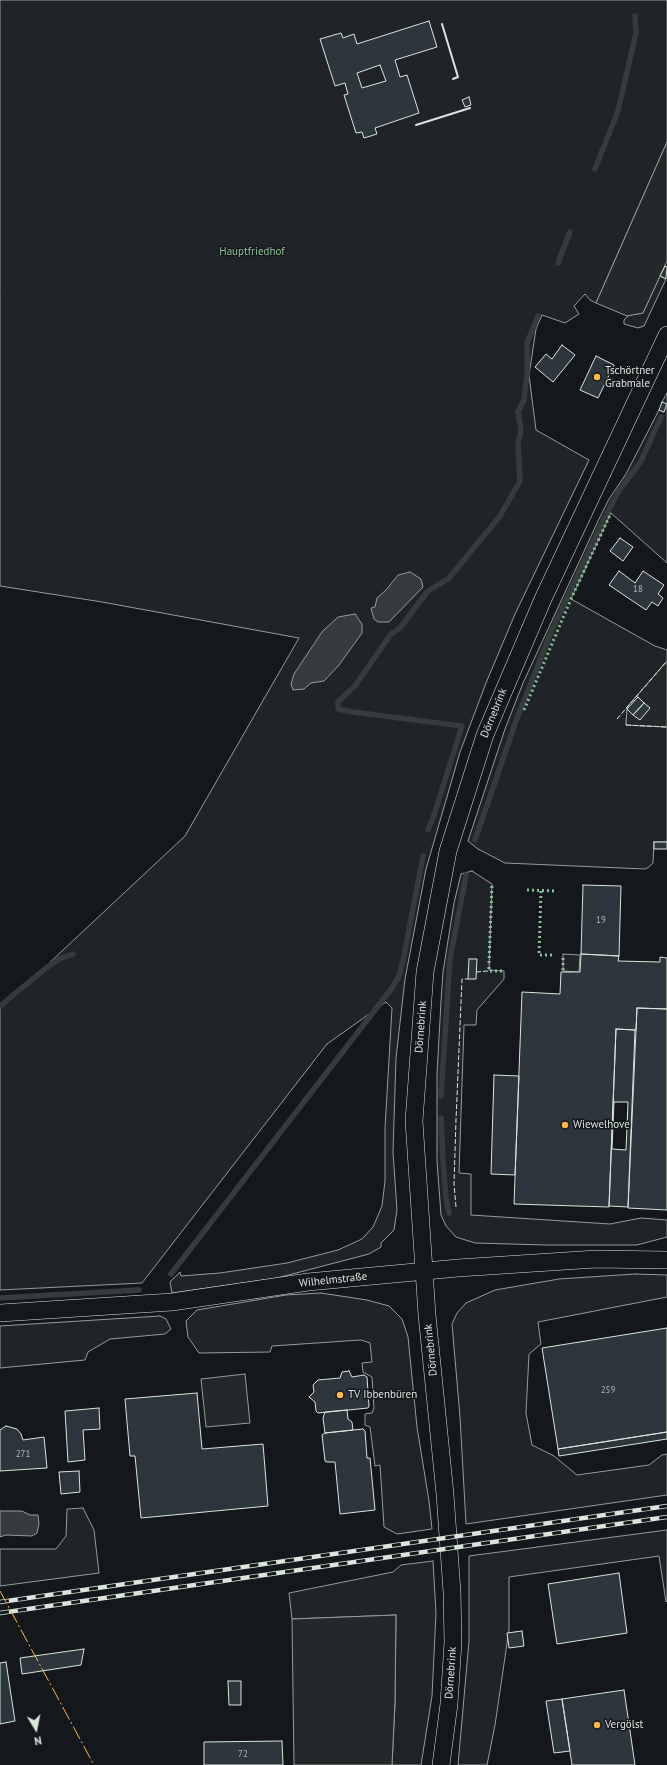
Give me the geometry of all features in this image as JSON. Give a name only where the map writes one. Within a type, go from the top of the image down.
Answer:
[{"type":"street","name":"Dörnebrink","points":[[441,1765],[449,1704],[453,1649],[452,1592],[445,1494],[424,1271],[414,1121],[425,972],[448,851],[488,728],[543,599],[663,352],[667,335]]},
{"type":"street","name":"Wilhelmstraße","points":[[0,1313],[172,1302],[308,1282],[424,1271],[596,1259],[667,1260]]},
{"type":"green space","name":"Hauptfriedhof","points":[[0,0],[667,0],[667,142],[596,303],[590,300],[585,294],[574,306],[579,314],[565,323],[542,315],[536,329],[529,375],[536,430],[589,460],[515,614],[486,683],[460,752],[426,869],[405,979],[396,1058],[393,1152],[397,1210],[394,1230],[381,1243],[381,1247],[369,1254],[277,1278],[172,1293],[170,1282],[180,1272],[181,1276],[220,1273],[287,1263],[338,1250],[362,1239],[373,1227],[382,1206],[385,1181],[385,1128],[392,1008],[386,1002],[327,1044],[142,1283],[0,1290],[0,1009],[185,836],[299,638],[102,602],[0,586]]},
{"type":"green space","points":[[660,276],[666,279],[644,326],[638,328],[624,324],[624,320],[629,315],[643,313]]},
{"type":"green space","points":[[667,393],[667,563],[611,513],[571,599],[655,646],[667,650],[667,661],[627,707],[626,725],[667,727],[667,842],[654,842],[653,863],[645,869],[505,863],[478,849],[468,841],[505,729],[523,683],[598,521],[609,499],[626,474],[659,410],[664,412],[662,402]]},
{"type":"green space","points":[[472,871],[492,884],[489,970],[504,971],[504,979],[477,1010],[476,1025],[464,1025],[459,1173],[471,1174],[471,1215],[610,1224],[641,1218],[667,1220],[667,1237],[637,1245],[475,1243],[456,1237],[446,1226],[441,1215],[437,1161],[437,1075],[443,972],[454,903],[461,874]]},
{"type":"green space","points":[[563,954],[580,955],[579,972],[563,971]]},
{"type":"green space","points":[[635,1274],[667,1275],[667,1297],[538,1322],[541,1344],[529,1354],[526,1413],[532,1445],[554,1456],[577,1475],[649,1465],[662,1455],[667,1454],[667,1495],[466,1524],[460,1417],[452,1324],[457,1313],[466,1303],[495,1290],[559,1279]]},
{"type":"green space","points":[[321,1293],[367,1300],[389,1306],[402,1319],[408,1337],[417,1427],[432,1529],[397,1534],[384,1527],[380,1465],[375,1466],[370,1427],[365,1425],[365,1414],[372,1413],[374,1408],[372,1377],[363,1372],[362,1363],[372,1362],[370,1343],[361,1340],[272,1346],[270,1352],[199,1353],[188,1337],[186,1321],[197,1310],[286,1295]]},
{"type":"green space","points":[[160,1316],[166,1319],[171,1329],[165,1334],[110,1339],[88,1352],[85,1360],[0,1368],[0,1326]]},
{"type":"green space","points":[[83,1508],[94,1530],[99,1573],[0,1586],[0,1549],[56,1549],[66,1536],[67,1509]]},
{"type":"green space","points":[[667,1530],[666,1602],[659,1556],[509,1577],[509,1630],[495,1725],[487,1765],[458,1765],[469,1641],[469,1556]]},
{"type":"green space","points":[[433,1561],[436,1613],[432,1696],[421,1765],[392,1765],[395,1702],[396,1615],[292,1619],[289,1593],[393,1572],[401,1565]]},
{"type":"shaded area","points":[[667,142],[667,261],[643,313],[627,316],[596,303]]},
{"type":"shaded area","points":[[410,572],[421,579],[423,587],[389,622],[378,622],[374,619],[371,608],[375,607],[377,598],[386,590],[398,575]]},
{"type":"shaded area","points":[[355,614],[362,624],[362,633],[339,665],[324,681],[311,683],[304,689],[293,690],[291,684],[294,674],[322,632],[338,617]]},
{"type":"shaded area","points":[[667,661],[667,727],[626,725],[627,707]]},
{"type":"shaded area","points":[[245,1374],[250,1423],[206,1427],[201,1379]]},
{"type":"shaded area","points":[[0,1511],[22,1511],[30,1515],[38,1515],[39,1524],[37,1533],[32,1536],[6,1535],[0,1537]]},
{"type":"shaded area","points":[[396,1615],[395,1702],[392,1765],[294,1765],[292,1619]]},
{"type":"building","points":[[429,21],[437,47],[395,60],[400,77],[407,75],[419,113],[375,128],[377,134],[364,138],[362,132],[356,133],[344,95],[348,94],[345,83],[335,86],[320,39],[341,33],[343,38],[354,34],[357,44]],"holes":[[[380,65],[386,81],[362,88],[357,73]]]},
{"type":"building","points":[[469,97],[471,105],[465,107],[462,100]]},
{"type":"building","points":[[665,266],[667,267],[666,279],[660,276]]},
{"type":"building","points":[[562,345],[575,355],[553,382],[535,367],[546,354],[552,359]]},
{"type":"building","name":"Tschörtner Grabmale","points":[[596,356],[614,365],[598,398],[580,390]]},
{"type":"building","points":[[662,402],[667,404],[664,412],[659,410]]},
{"type":"building","points":[[620,538],[633,547],[623,561],[610,551]]},
{"type":"building","points":[[619,571],[635,583],[643,571],[664,585],[658,594],[663,598],[658,606],[652,602],[646,610],[609,585]]},
{"type":"building","points":[[638,697],[644,703],[633,715],[627,709]]},
{"type":"building","points":[[644,703],[650,708],[640,720],[633,715]]},
{"type":"building","points":[[654,842],[667,842],[667,849],[654,849]]},
{"type":"building","points":[[583,885],[621,886],[619,956],[581,954]]},
{"type":"building","name":"Wiewelhove","points":[[581,954],[619,956],[618,961],[660,962],[660,957],[667,958],[667,1009],[637,1008],[636,1030],[616,1029],[609,1207],[514,1204],[522,992],[560,994],[561,972],[580,972]]},
{"type":"building","points":[[469,959],[477,959],[476,979],[468,979]]},
{"type":"building","points":[[637,1008],[667,1009],[667,1210],[628,1208]]},
{"type":"building","points":[[616,1029],[635,1030],[628,1207],[609,1206]],"holes":[[[614,1102],[628,1102],[626,1150],[612,1149]]]},
{"type":"building","points":[[494,1075],[519,1076],[515,1175],[491,1174]]},
{"type":"building","points":[[667,1328],[667,1432],[558,1449],[542,1348]]},
{"type":"building","name":"TV Ibbenbüren","points":[[349,1371],[352,1377],[364,1375],[367,1377],[368,1408],[318,1413],[316,1411],[315,1402],[309,1397],[314,1392],[313,1385],[318,1380],[340,1378],[342,1372]]},
{"type":"building","points":[[197,1393],[202,1449],[263,1444],[268,1506],[141,1518],[135,1456],[130,1456],[125,1399]]},
{"type":"building","points":[[99,1408],[100,1429],[83,1430],[85,1460],[68,1462],[65,1411]]},
{"type":"building","points":[[347,1410],[348,1419],[352,1422],[353,1430],[325,1433],[323,1418],[325,1412]]},
{"type":"building","points":[[6,1426],[17,1429],[23,1440],[44,1437],[47,1468],[0,1471],[0,1430]]},
{"type":"building","points":[[363,1429],[365,1431],[367,1458],[370,1458],[375,1510],[340,1514],[335,1462],[325,1461],[322,1435],[325,1433]]},
{"type":"building","points":[[667,1432],[667,1439],[559,1456],[558,1449]]},
{"type":"building","points":[[79,1471],[80,1492],[61,1494],[59,1472]]},
{"type":"building","points":[[619,1573],[627,1633],[557,1644],[548,1584]]},
{"type":"building","points":[[522,1631],[524,1646],[509,1648],[507,1633]]},
{"type":"building","points":[[84,1649],[81,1665],[22,1674],[20,1658]]},
{"type":"building","points":[[6,1662],[15,1721],[0,1724],[0,1663]]},
{"type":"building","points":[[228,1681],[241,1681],[241,1705],[229,1705]]},
{"type":"building","name":"Vergölst","points":[[624,1690],[635,1765],[572,1765],[562,1699]]},
{"type":"building","points":[[562,1699],[570,1751],[554,1753],[546,1701]]},
{"type":"building","points":[[282,1741],[283,1765],[204,1765],[204,1742]]},
{"type":"waterway","points":[[595,169],[618,111],[636,33],[635,16]]},
{"type":"waterway","points":[[558,263],[570,232]]},
{"type":"waterway","points":[[428,830],[462,726],[353,712],[338,709],[338,702],[355,686],[391,634],[400,628],[427,592],[449,578],[500,516],[520,481],[518,444],[521,430],[518,412],[524,400],[527,374],[527,343],[538,316]]},
{"type":"waterway","points":[[475,840],[516,721],[551,632],[600,527],[618,492],[641,461],[661,417]]},
{"type":"waterway","points":[[171,1274],[392,988],[399,976],[403,961],[423,856]]},
{"type":"waterway","points":[[441,1096],[450,959],[466,875]]},
{"type":"waterway","points":[[0,1006],[46,968],[59,959],[73,954]]},
{"type":"waterway","points":[[441,1118],[446,1198],[449,1213]]},
{"type":"waterway","points":[[0,1298],[139,1290]]},
{"type":"railway","points":[[0,1602],[667,1506]]},
{"type":"railway","points":[[0,1613],[667,1517]]},
{"type":"hedge","points":[[524,710],[571,599],[611,513]]},
{"type":"hedge","points":[[489,963],[492,884]]},
{"type":"hedge","points":[[527,890],[556,891]]},
{"type":"hedge","points":[[541,891],[539,955],[554,955]]},
{"type":"hedge","points":[[563,955],[563,970]]},
{"type":"hedge","points":[[489,967],[489,971],[504,971]]},
{"type":"fence","points":[[617,719],[667,661]]},
{"type":"fence","points":[[626,725],[667,727]]},
{"type":"fence","points":[[476,972],[488,971]]},
{"type":"fence","points":[[456,1207],[454,1184],[462,979],[468,979]]},
{"type":"wall","points":[[442,24],[458,77],[453,79]]},
{"type":"wall","points":[[416,125],[470,108]]},
{"type":"power","points":[[0,1591],[94,1765]]},
{"type":"place","name":"Tschörtner Grabmale","points":[[597,377]]},
{"type":"place","name":"Wiewelhove","points":[[565,1125]]},
{"type":"place","name":"TV Ibbenbüren","points":[[340,1395]]},
{"type":"place","name":"Vergölst","points":[[597,1725]]}]
